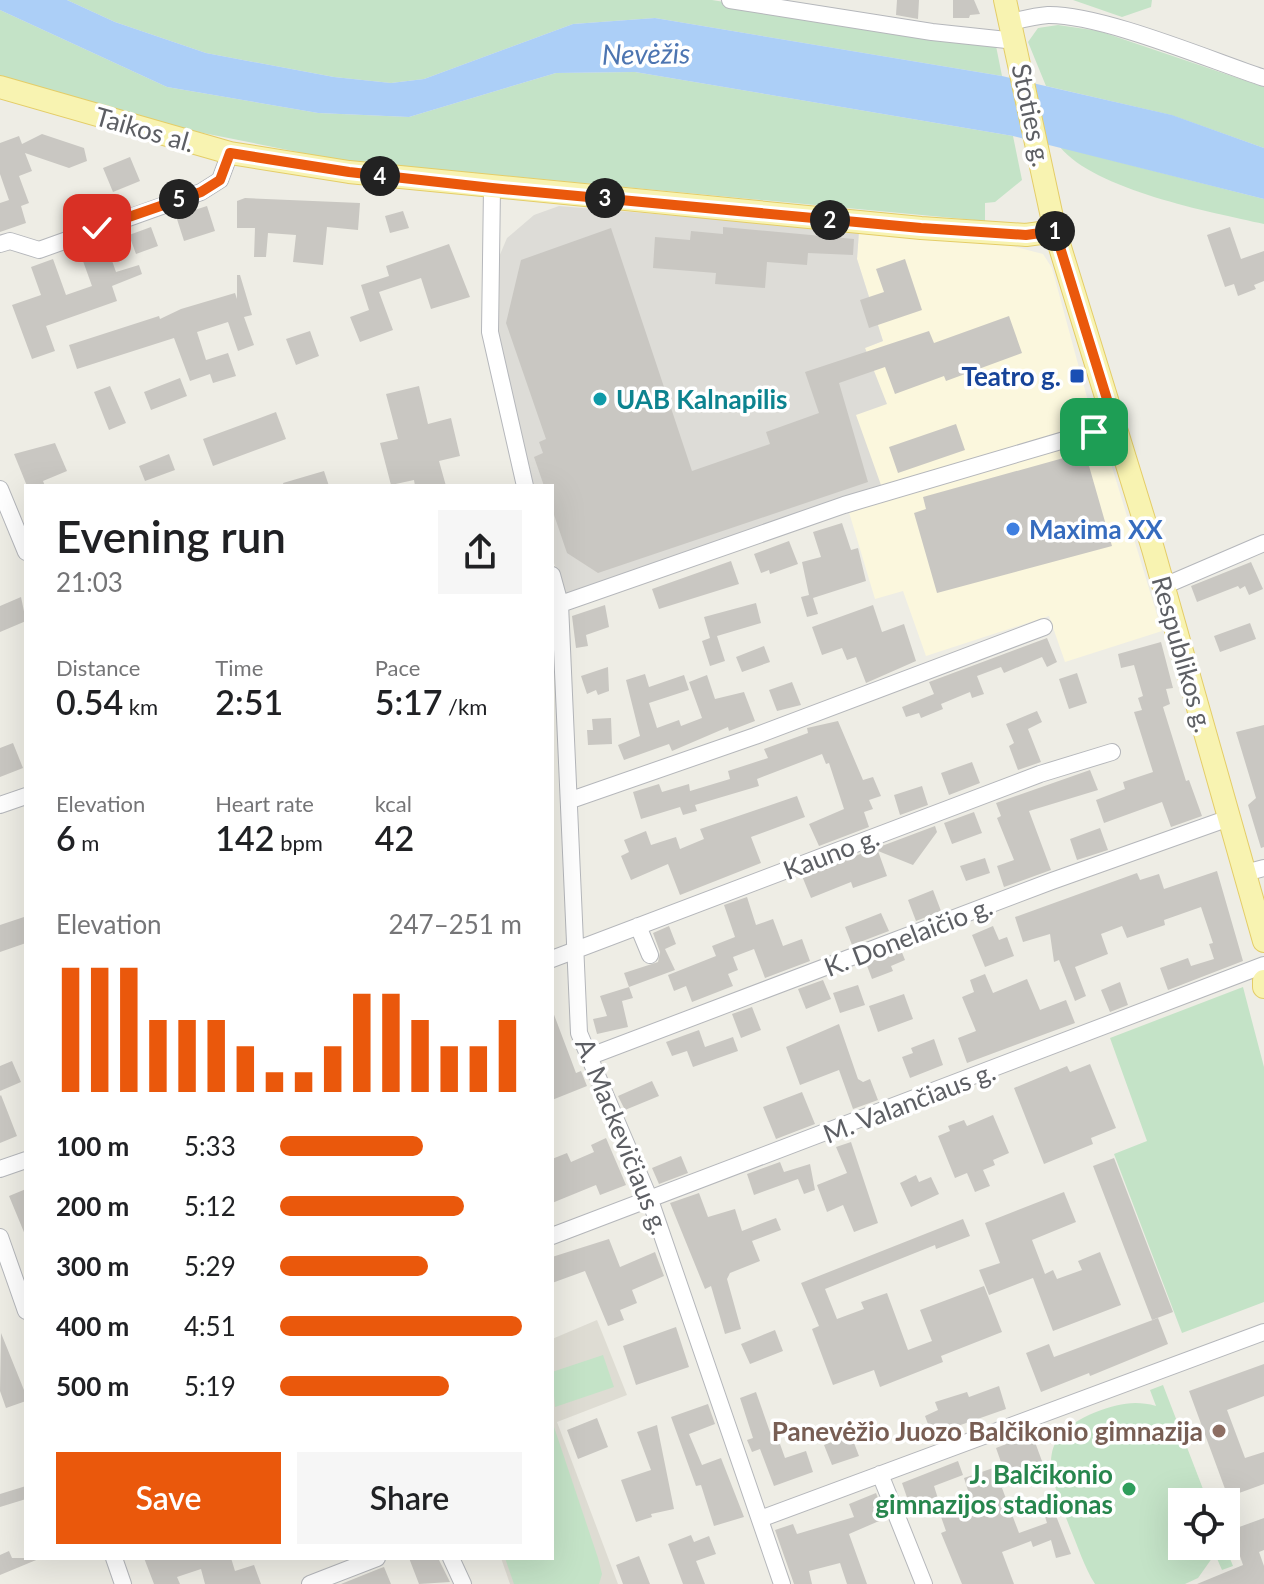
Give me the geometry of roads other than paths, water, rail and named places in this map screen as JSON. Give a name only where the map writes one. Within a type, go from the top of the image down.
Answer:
[{"type":"main road","name":"Stoties g.","points":[[1005,0],[1023,68],[1055,231]]},
{"type":"main road","name":"Taikos al.","points":[[0,87],[230,153],[349,172],[921,228],[1026,235],[1055,231]]},
{"type":"main road","name":"Respublikos g.","points":[[1055,231],[1164,586],[1229,818],[1254,870],[1264,941]]},
{"type":"street","points":[[730,0],[932,32],[1013,32],[1034,17],[1067,16],[1264,78]]},
{"type":"street","points":[[0,244],[10,241],[39,250],[201,192],[220,180],[230,153]]},
{"type":"street","points":[[492,188],[490,332],[525,484]]},
{"type":"street","points":[[556,606],[906,487],[1115,425]]},
{"type":"street","points":[[0,489],[24,547]]},
{"type":"street","points":[[1164,586],[1264,543]]},
{"type":"street","name":"A. Mackevičiaus g.","points":[[556,606],[571,800],[577,1014],[588,1057],[650,1200],[782,1584]]},
{"type":"street","points":[[571,800],[755,736],[1044,627]]},
{"type":"street","name":"Kauno g.","points":[[554,958],[1040,774],[1112,752]]},
{"type":"street","points":[[0,805],[24,797]]},
{"type":"street","name":"K. Donelaičio g.","points":[[588,1057],[1229,818]]},
{"type":"street","points":[[638,926],[650,955]]},
{"type":"street","name":"M. Valančiaus g.","points":[[554,1235],[1264,965]]},
{"type":"street","points":[[0,1169],[24,1161]]},
{"type":"street","points":[[0,1237],[24,1305]]},
{"type":"street","points":[[760,1519],[1264,1332]]},
{"type":"street","points":[[880,1474],[924,1584]]},
{"type":"street","points":[[115,1560],[123,1584]]},
{"type":"street","points":[[310,1584],[372,1560]]},
{"type":"street","points":[[452,1560],[463,1584]]},
{"type":"water","name":"Nevėžis","points":[[0,0],[67,0],[115,22],[206,53],[334,77],[391,83],[424,79],[573,24],[655,18],[1002,76],[1172,115],[1264,148],[1264,199],[1013,136],[635,72],[556,73],[409,117],[318,113],[167,87],[0,10]]},
{"type":"place","name":"Teatro g.","points":[[1077,376]]},
{"type":"place","name":"UAB Kalnapilis","points":[[600,399]]},
{"type":"place","name":"Maxima XX","points":[[1013,529]]},
{"type":"place","name":"Panevėžio Juozo Balčikonio gimnazija","points":[[1219,1431]]},
{"type":"place","name":"J. Balčikonio gimnazijos stadionas","points":[[1129,1489]]}]
